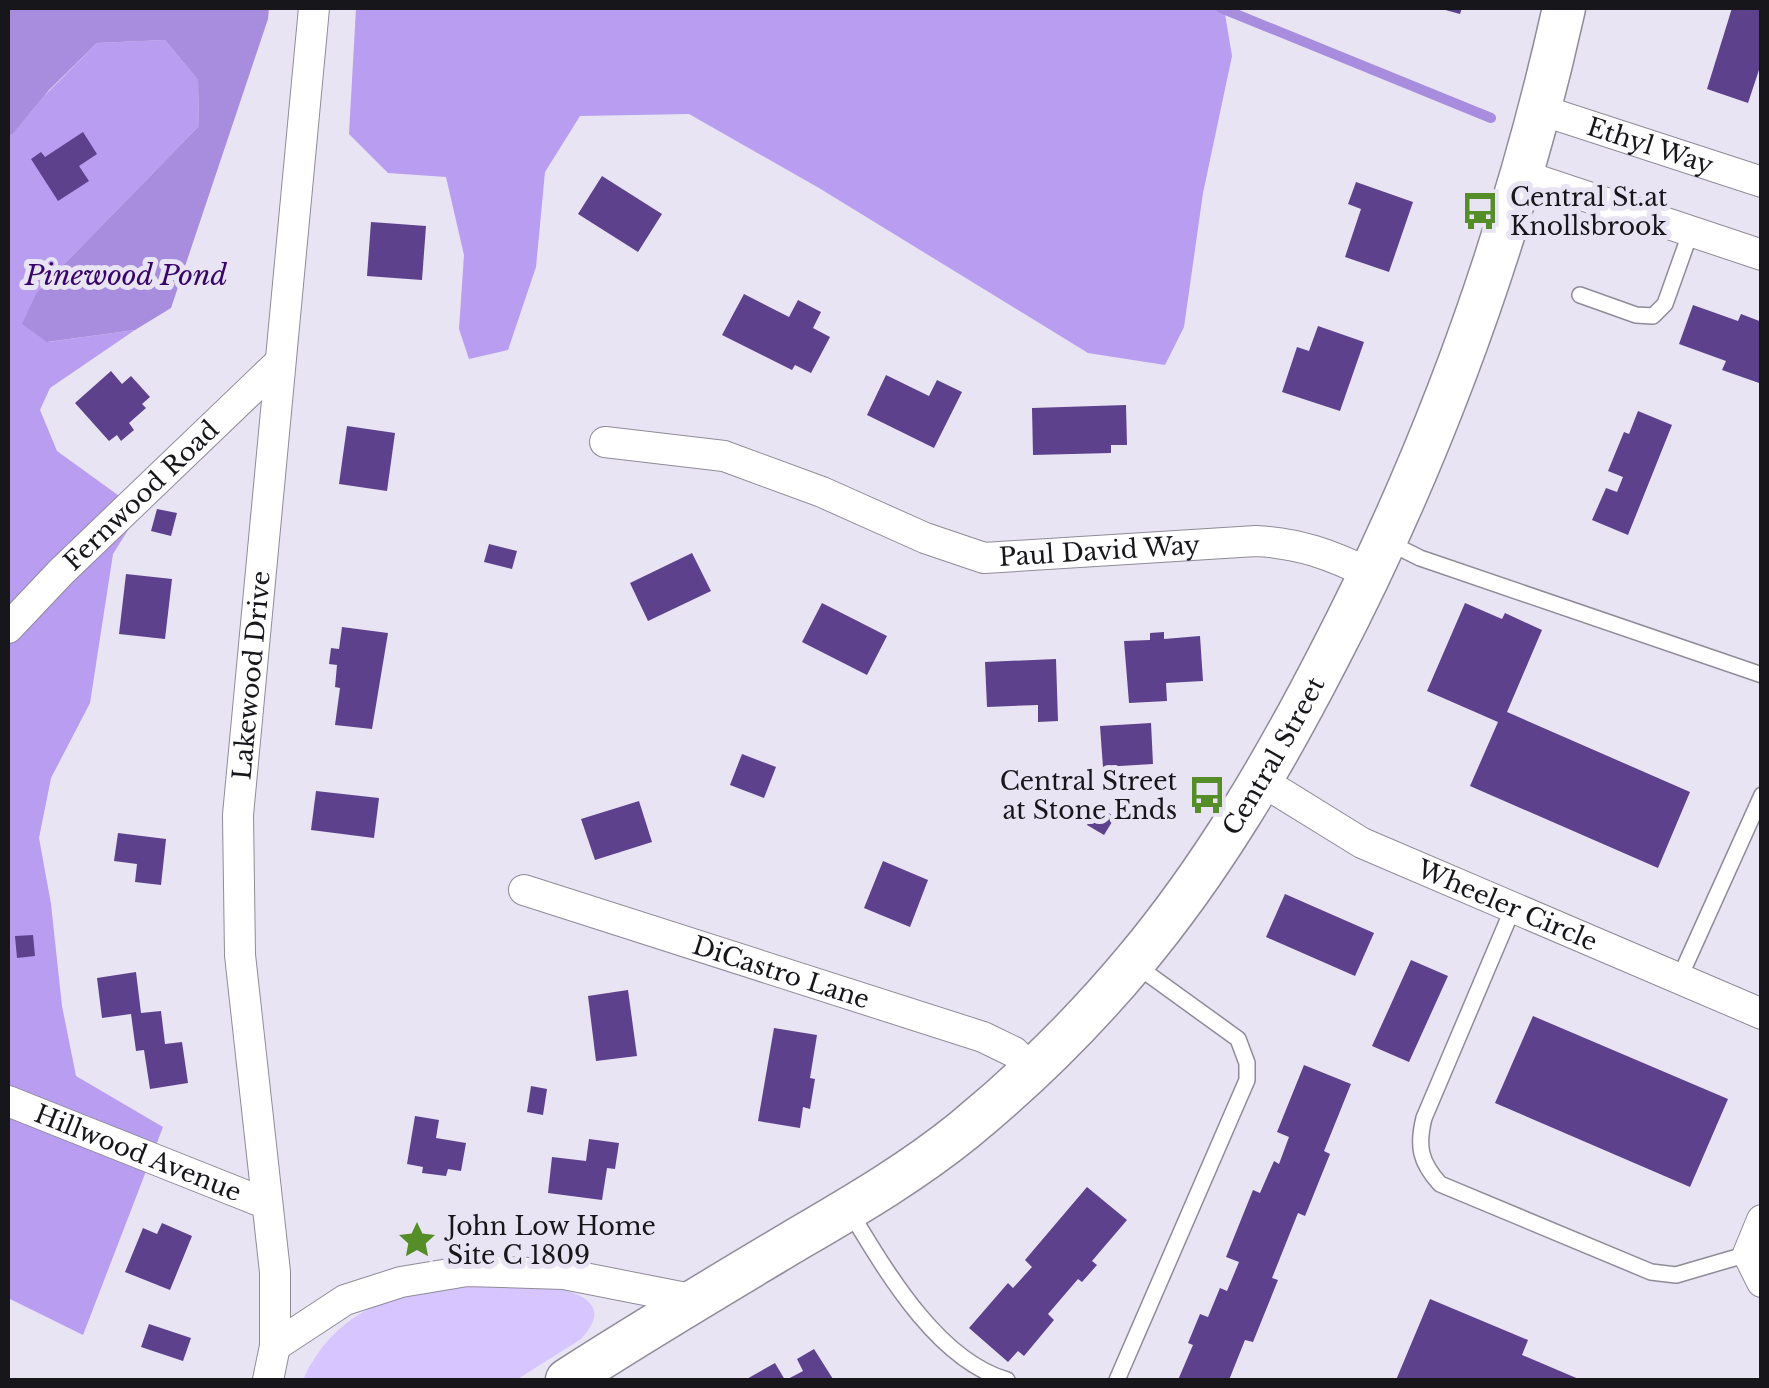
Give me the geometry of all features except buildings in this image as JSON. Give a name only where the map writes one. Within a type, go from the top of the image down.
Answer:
[{"type":"main road","name":"Central Street","points":[[567,1380],[849,1210],[962,1132],[1031,1069],[1133,963],[1199,876],[1303,707],[1378,558],[1459,365],[1522,175],[1564,8]]},
{"type":"street","name":"Lakewood Drive","points":[[275,1346],[275,1272],[240,954],[238,814],[314,8]]},
{"type":"street","name":"Ethyl Way","points":[[1541,110],[1762,182]]},
{"type":"street","points":[[1522,175],[1762,254]]},
{"type":"street","name":"Fernwood Road","points":[[8,628],[278,364]]},
{"type":"street","name":"Paul David Way","points":[[605,442],[724,456],[822,492],[924,538],[984,558],[1256,541],[1378,558]]},
{"type":"street","name":"Wheeler Circle","points":[[1260,780],[1362,843],[1762,1014]]},
{"type":"street","name":"DiCastro Lane","points":[[524,890],[983,1037],[1014,1052],[1031,1069]]},
{"type":"street","name":"Hillwood Avenue","points":[[8,1101],[267,1204]]},
{"type":"street","points":[[1762,1220],[1748,1254],[1762,1282]]},
{"type":"street","points":[[268,1380],[275,1346],[320,1314],[356,1295],[400,1282],[466,1272],[534,1271],[696,1300]]},
{"type":"lane","points":[[1580,295],[1636,316],[1653,316],[1666,304],[1691,231]]},
{"type":"lane","points":[[1378,558],[1420,558],[1762,675]]},
{"type":"lane","points":[[1678,979],[1762,795]]},
{"type":"lane","points":[[1514,908],[1424,1118],[1420,1155],[1427,1170],[1440,1184],[1651,1272],[1676,1275],[1748,1254]]},
{"type":"lane","points":[[1117,1380],[1247,1080],[1247,1063],[1238,1038],[1133,963]]},
{"type":"lane","points":[[849,1210],[914,1310],[970,1363],[1008,1380]]},
{"type":"shaded area","points":[[356,8],[1224,8],[1232,56],[1203,193],[1184,327],[1165,365],[1088,353],[819,188],[689,114],[580,116],[545,172],[536,267],[508,350],[469,359],[459,329],[464,255],[446,177],[388,173],[349,134]]},
{"type":"shaded area","points":[[165,40],[198,80],[199,126],[37,292],[48,342],[135,330],[50,388],[40,410],[57,451],[140,511],[113,554],[90,703],[51,778],[39,838],[62,1006],[76,1076],[163,1127],[83,1335],[8,1298],[8,136],[97,43]]},
{"type":"shaded area","points":[[531,1283],[582,1297],[594,1313],[592,1324],[581,1339],[516,1380],[303,1380],[321,1349],[344,1325],[370,1308],[430,1290]]},
{"type":"water","name":"Pinewood Pond","points":[[8,8],[269,8],[171,308],[135,330],[47,342],[22,324],[37,292],[199,126],[198,80],[165,40],[97,43],[8,136]]},
{"type":"waterway","points":[[1221,8],[1491,118]]},
{"type":"place","name":"Central St.at Knollsbrook","points":[[1480,211]]},
{"type":"place","name":"Central Street at Stone Ends","points":[[1207,795]]},
{"type":"place","name":"John Low Home Site C 1809","points":[[417,1240]]}]
